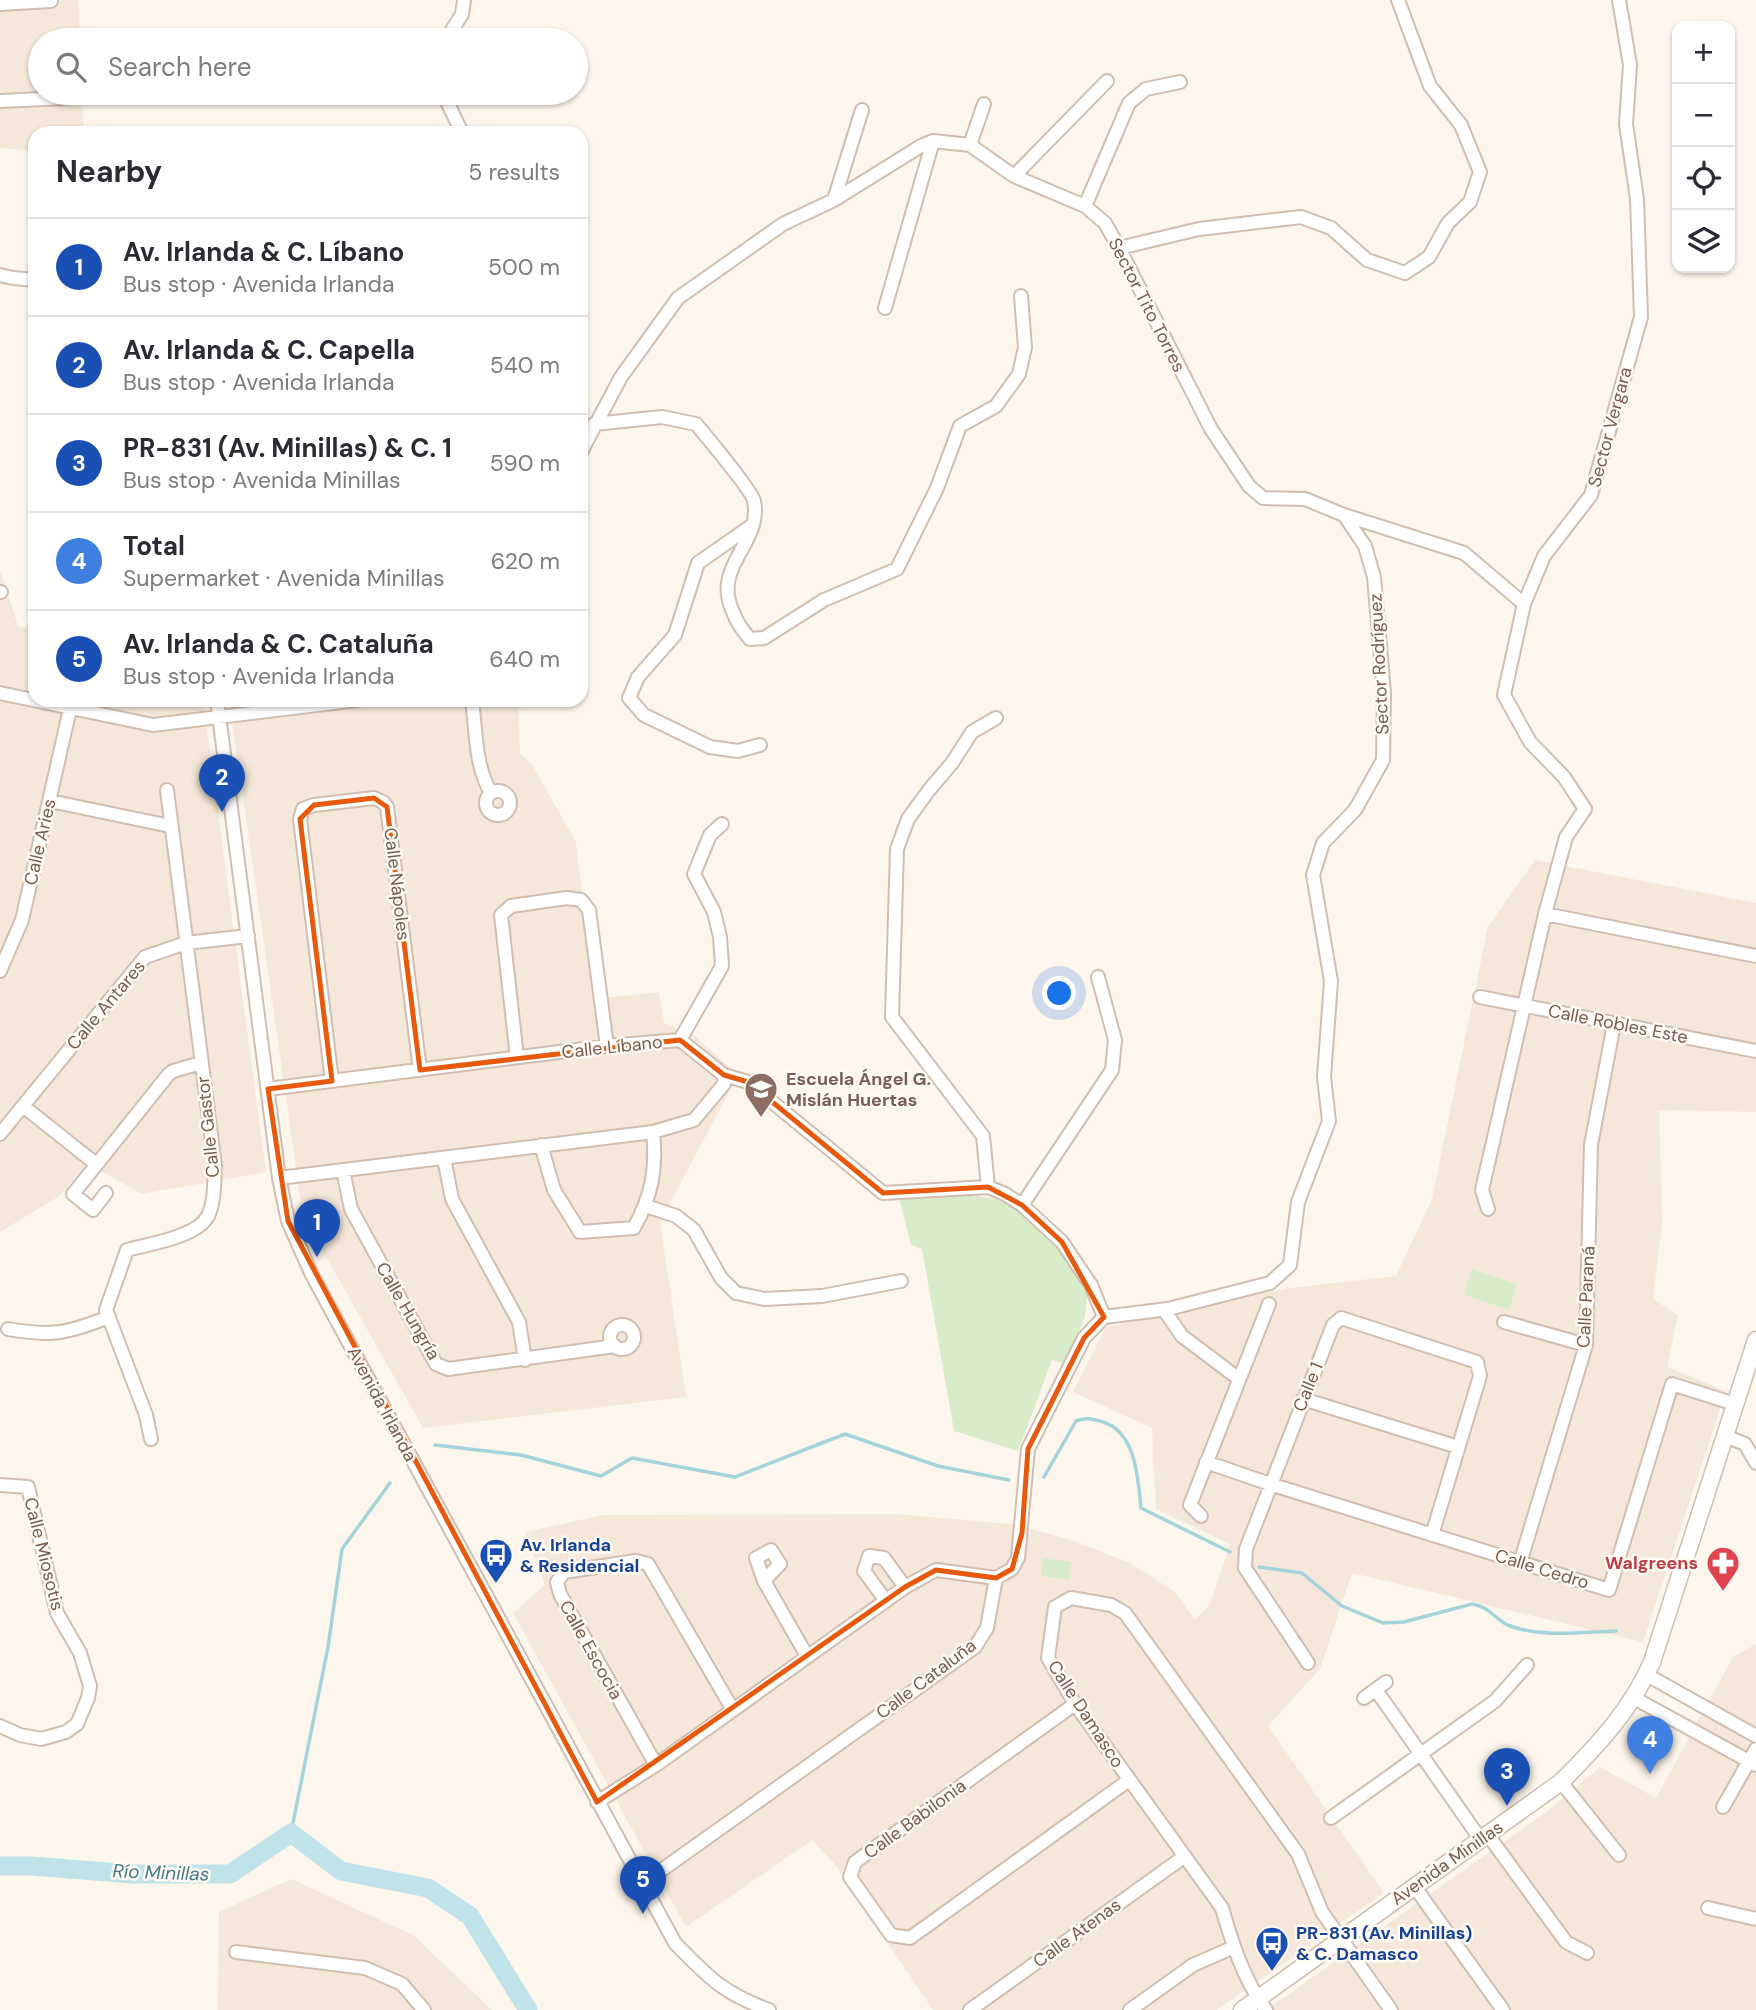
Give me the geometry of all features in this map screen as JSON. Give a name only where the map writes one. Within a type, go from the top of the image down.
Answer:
[{"type":"street","points":[[453,28],[462,14],[464,0]]},
{"type":"street","points":[[1119,248],[1199,229],[1301,217],[1331,228],[1367,260],[1405,273],[1429,257],[1448,223],[1470,202],[1480,172],[1461,125],[1430,86],[1398,0]]},
{"type":"street","name":"Sector Vergara","points":[[1545,914],[1566,836],[1585,809],[1564,777],[1530,742],[1504,695],[1524,604],[1544,556],[1591,495],[1641,317],[1637,199],[1626,124],[1630,65],[1619,0]]},
{"type":"street","points":[[0,4],[51,1]]},
{"type":"street","points":[[1014,176],[1107,81]]},
{"type":"street","points":[[1085,206],[1129,103],[1146,89],[1180,82]]},
{"type":"street","points":[[0,101],[28,100]]},
{"type":"street","points":[[970,145],[984,104]]},
{"type":"street","points":[[449,105],[459,126]]},
{"type":"street","points":[[834,200],[862,110]]},
{"type":"street","points":[[588,437],[621,377],[678,298],[783,224],[834,200],[912,151],[933,141]]},
{"type":"street","points":[[885,308],[933,141]]},
{"type":"street","name":"Sector Tito Torres","points":[[933,141],[970,145],[1014,176],[1085,206],[1105,223],[1211,429],[1249,486],[1263,498],[1305,499],[1344,515],[1464,553],[1524,604]]},
{"type":"street","points":[[0,275],[28,279]]},
{"type":"street","points":[[594,424],[662,417],[696,424],[754,499],[754,524],[727,579],[728,602],[740,629],[750,639],[764,638],[824,600],[897,569],[937,488],[960,426],[996,406],[1019,374],[1025,347],[1021,296]]},
{"type":"street","name":"Sector Rodríguez","points":[[1104,1317],[1164,1310],[1269,1283],[1290,1265],[1298,1202],[1329,1121],[1324,1077],[1331,981],[1313,875],[1323,843],[1355,810],[1383,760],[1384,693],[1374,577],[1364,546],[1344,515]]},
{"type":"street","points":[[754,524],[698,564],[674,635],[638,677],[629,698],[644,715],[710,747],[738,751],[760,745]]},
{"type":"street","points":[[0,693],[28,699]]},
{"type":"street","points":[[61,707],[153,725],[304,707]]},
{"type":"street","name":"Avenida Irlanda","points":[[218,707],[279,1178],[288,1221],[312,1275],[675,1943],[712,1982],[743,2000],[769,2010]]},
{"type":"street","points":[[473,707],[480,767],[491,793]]},
{"type":"street","name":"Calle Aries","points":[[0,971],[23,920],[70,709]]},
{"type":"street","points":[[597,1802],[656,1765],[905,1587],[936,1570],[996,1578],[1012,1569],[1018,1558],[1028,1449],[1084,1338],[1104,1317],[1091,1285],[1062,1242],[1022,1205],[988,1187],[983,1136],[892,1017],[897,849],[908,818],[952,763],[972,732],[996,718]]},
{"type":"street","name":"Calle Gastor","points":[[109,1317],[106,1310],[127,1250],[193,1231],[203,1223],[213,1196],[215,1166],[167,790]]},
{"type":"street","name":"Calle Nápoles","points":[[332,1081],[300,819],[303,809],[314,805],[374,797],[387,807],[421,1070]]},
{"type":"street","points":[[50,801],[170,826]]},
{"type":"street","points":[[680,1040],[722,967],[720,937],[714,912],[694,874],[710,835],[722,824]]},
{"type":"street","points":[[517,1057],[501,915],[511,906],[567,898],[581,900],[589,910],[607,1046]]},
{"type":"street","points":[[1488,1209],[1482,1190],[1545,914],[1756,956]]},
{"type":"street","name":"Calle Antares","points":[[0,1134],[145,957],[186,943],[248,936]]},
{"type":"street","points":[[1022,1205],[1112,1070],[1115,1040],[1098,977]]},
{"type":"street","name":"Calle Robles Este","points":[[1480,997],[1756,1051]]},
{"type":"street","name":"Calle Paraná","points":[[1520,1563],[1586,1345],[1591,1144],[1614,1024]]},
{"type":"street","name":"Calle Líbano","points":[[268,1089],[607,1046],[680,1040],[723,1075],[748,1082],[883,1193],[988,1187]]},
{"type":"street","points":[[106,1193],[93,1210],[73,1194],[168,1075],[201,1063]]},
{"type":"street","points":[[279,1178],[653,1132],[694,1120],[724,1084],[723,1075]]},
{"type":"street","points":[[23,1106],[96,1164]]},
{"type":"street","points":[[541,1145],[554,1190],[580,1232],[634,1227],[646,1206],[656,1161],[653,1132]]},
{"type":"street","points":[[444,1158],[452,1199],[519,1322],[524,1360]]},
{"type":"street","name":"Calle Hungría","points":[[343,1170],[351,1209],[436,1364],[447,1369],[615,1346]]},
{"type":"street","points":[[646,1206],[676,1216],[694,1230],[721,1278],[736,1293],[764,1299],[822,1296],[901,1281]]},
{"type":"street","points":[[1201,1516],[1190,1505],[1269,1304]]},
{"type":"street","points":[[1164,1310],[1182,1336],[1239,1379]]},
{"type":"street","points":[[8,1329],[40,1335],[57,1334],[77,1330],[109,1317],[146,1415],[151,1439]]},
{"type":"street","name":"Calle 1","points":[[1308,1663],[1245,1568],[1246,1546],[1333,1325],[1341,1318],[1477,1362],[1480,1376],[1458,1447]]},
{"type":"street","points":[[1504,1322],[1586,1345]]},
{"type":"street","name":"Avenida Minillas","points":[[1242,2010],[1262,2004],[1340,1939],[1561,1782],[1606,1737],[1647,1675],[1756,1340]]},
{"type":"street","name":"Calle Cedro","points":[[1206,1462],[1270,1485],[1609,1590],[1672,1384],[1735,1404]]},
{"type":"street","points":[[1303,1399],[1458,1447],[1432,1535]]},
{"type":"street","points":[[1725,1436],[1745,1444],[1756,1463]]},
{"type":"street","name":"Calle Miosotis","points":[[0,1485],[28,1487],[57,1613],[80,1653],[90,1686],[89,1698],[77,1724],[66,1732],[41,1738],[19,1735],[0,1726]]},
{"type":"street","points":[[886,1601],[864,1571],[869,1556],[884,1558],[905,1587]]},
{"type":"street","name":"Calle Escocia","points":[[656,1765],[560,1594],[557,1582],[564,1572],[636,1561],[648,1564],[733,1710]]},
{"type":"street","name":"Calle Cataluña","points":[[642,1884],[975,1647],[987,1628],[996,1578]]},
{"type":"street","points":[[764,1581],[807,1657]]},
{"type":"street","name":"Calle Damasco","points":[[1262,2004],[1234,1947],[1222,1908],[1075,1704],[1048,1658],[1055,1607],[1070,1598],[1111,1605],[1125,1613],[1298,1854],[1322,1912],[1340,1939]]},
{"type":"street","points":[[1331,1818],[1495,1701],[1527,1665]]},
{"type":"street","points":[[1647,1675],[1756,1736]]},
{"type":"street","points":[[1364,1698],[1381,1686],[1421,1754],[1566,1942],[1587,1953]]},
{"type":"street","points":[[1634,1698],[1752,1763]]},
{"type":"street","name":"Calle Babilonia","points":[[1075,1704],[855,1863],[850,1877],[861,1895],[891,1935],[910,1938],[1129,1780]]},
{"type":"street","points":[[1723,1807],[1752,1763],[1756,1749]]},
{"type":"street","points":[[1561,1782],[1619,1855]]},
{"type":"street","name":"Calle Atenas","points":[[970,2010],[1185,1856]]},
{"type":"street","points":[[1414,1886],[1503,2010]]},
{"type":"street","points":[[1708,1908],[1756,1919]]},
{"type":"street","points":[[1340,1939],[1391,2010]]},
{"type":"street","points":[[1130,2010],[1193,1965],[1234,1947]]},
{"type":"street","points":[[236,1952],[365,1968],[402,1983],[424,2010]]},
{"type":"highlighted area","points":[[374,798],[387,807],[420,1070],[680,1040],[724,1075],[748,1082],[883,1193],[988,1187],[1022,1205],[1062,1242],[1104,1317],[1084,1338],[1028,1449],[1022,1533],[1012,1569],[996,1578],[936,1570],[905,1587],[597,1802],[288,1221],[268,1089],[332,1081],[300,819],[314,805]]},
{"type":"shaded area","points":[[0,0],[78,0],[79,28],[28,28],[28,105],[83,105],[84,126],[28,126],[28,150],[0,148]]},
{"type":"shaded area","points":[[0,570],[18,626],[28,628],[28,707],[204,707],[266,1172],[142,1194],[87,1163],[58,1197],[0,1232]]},
{"type":"shaded area","points":[[230,707],[518,707],[520,754],[531,763],[576,842],[595,999],[659,992],[664,1023],[692,1033],[738,1075],[660,1222],[686,1397],[423,1428],[303,1216]]},
{"type":"shaded area","points":[[1535,860],[1756,903],[1756,1112],[1659,1110],[1662,1222],[1653,1299],[1678,1315],[1667,1367],[1726,1391],[1643,1642],[1352,1573],[1320,1669],[1268,1726],[1384,1893],[1217,2010],[933,2010],[833,1862],[812,1840],[686,1927],[513,1613],[545,1585],[525,1532],[604,1515],[896,1514],[1011,1524],[1071,1540],[1130,1563],[1175,1592],[1195,1620],[1210,1604],[1230,1544],[1156,1509],[1152,1428],[1073,1392],[1106,1327],[1289,1288],[1396,1276],[1432,1199],[1488,927]]},
{"type":"shaded area","points":[[1756,1644],[1756,2010],[1266,2010],[1549,1810],[1600,1767],[1656,1798],[1733,1657]]},
{"type":"shaded area","points":[[291,1879],[413,1935],[492,2010],[218,2010],[219,1912]]},
{"type":"green space","points":[[970,1195],[1001,1200],[1014,1206],[1051,1237],[1087,1294],[1085,1317],[1065,1363],[1052,1360],[1018,1451],[954,1431],[922,1249],[911,1245],[899,1198]]},
{"type":"green space","points":[[1472,1269],[1517,1284],[1509,1310],[1464,1295]]},
{"type":"green space","points":[[1043,1558],[1071,1562],[1069,1580],[1041,1576]]},
{"type":"waterway","points":[[1044,1477],[1076,1421],[1090,1419],[1103,1422],[1114,1427],[1129,1446],[1136,1471],[1141,1508],[1230,1552]]},
{"type":"waterway","points":[[435,1445],[521,1455],[601,1476],[632,1458],[735,1477],[845,1434],[938,1466],[1009,1480]]},
{"type":"waterway","points":[[291,1833],[328,1647],[342,1549],[390,1483]]},
{"type":"waterway","points":[[1259,1567],[1302,1573],[1342,1606],[1383,1623],[1404,1622],[1472,1604],[1484,1608],[1510,1626],[1523,1630],[1563,1633],[1616,1631]]},
{"type":"waterway","name":"Río Minillas","points":[[0,1866],[133,1874],[230,1874],[291,1833],[341,1871],[428,1888],[470,1916],[528,2010]]},
{"type":"place","name":"Av. Irlanda & C. Capella","points":[[222,812]]},
{"type":"place","name":"Escuela Ángel G. Mislán Huertas","points":[[761,1119]]},
{"type":"place","name":"Av. Irlanda & C. Líbano","points":[[317,1257]]},
{"type":"place","name":"Av. Irlanda & Residencial","points":[[496,1585]]},
{"type":"place","name":"Walgreens","points":[[1723,1593]]},
{"type":"place","name":"Total","points":[[1650,1774]]},
{"type":"place","name":"PR-831 (Av. Minillas) & C. 1","points":[[1507,1806]]},
{"type":"place","name":"Av. Irlanda & C. Cataluña","points":[[643,1914]]},
{"type":"place","name":"PR-831 (Av. Minillas) & C. Damasco","points":[[1272,1973]]}]
